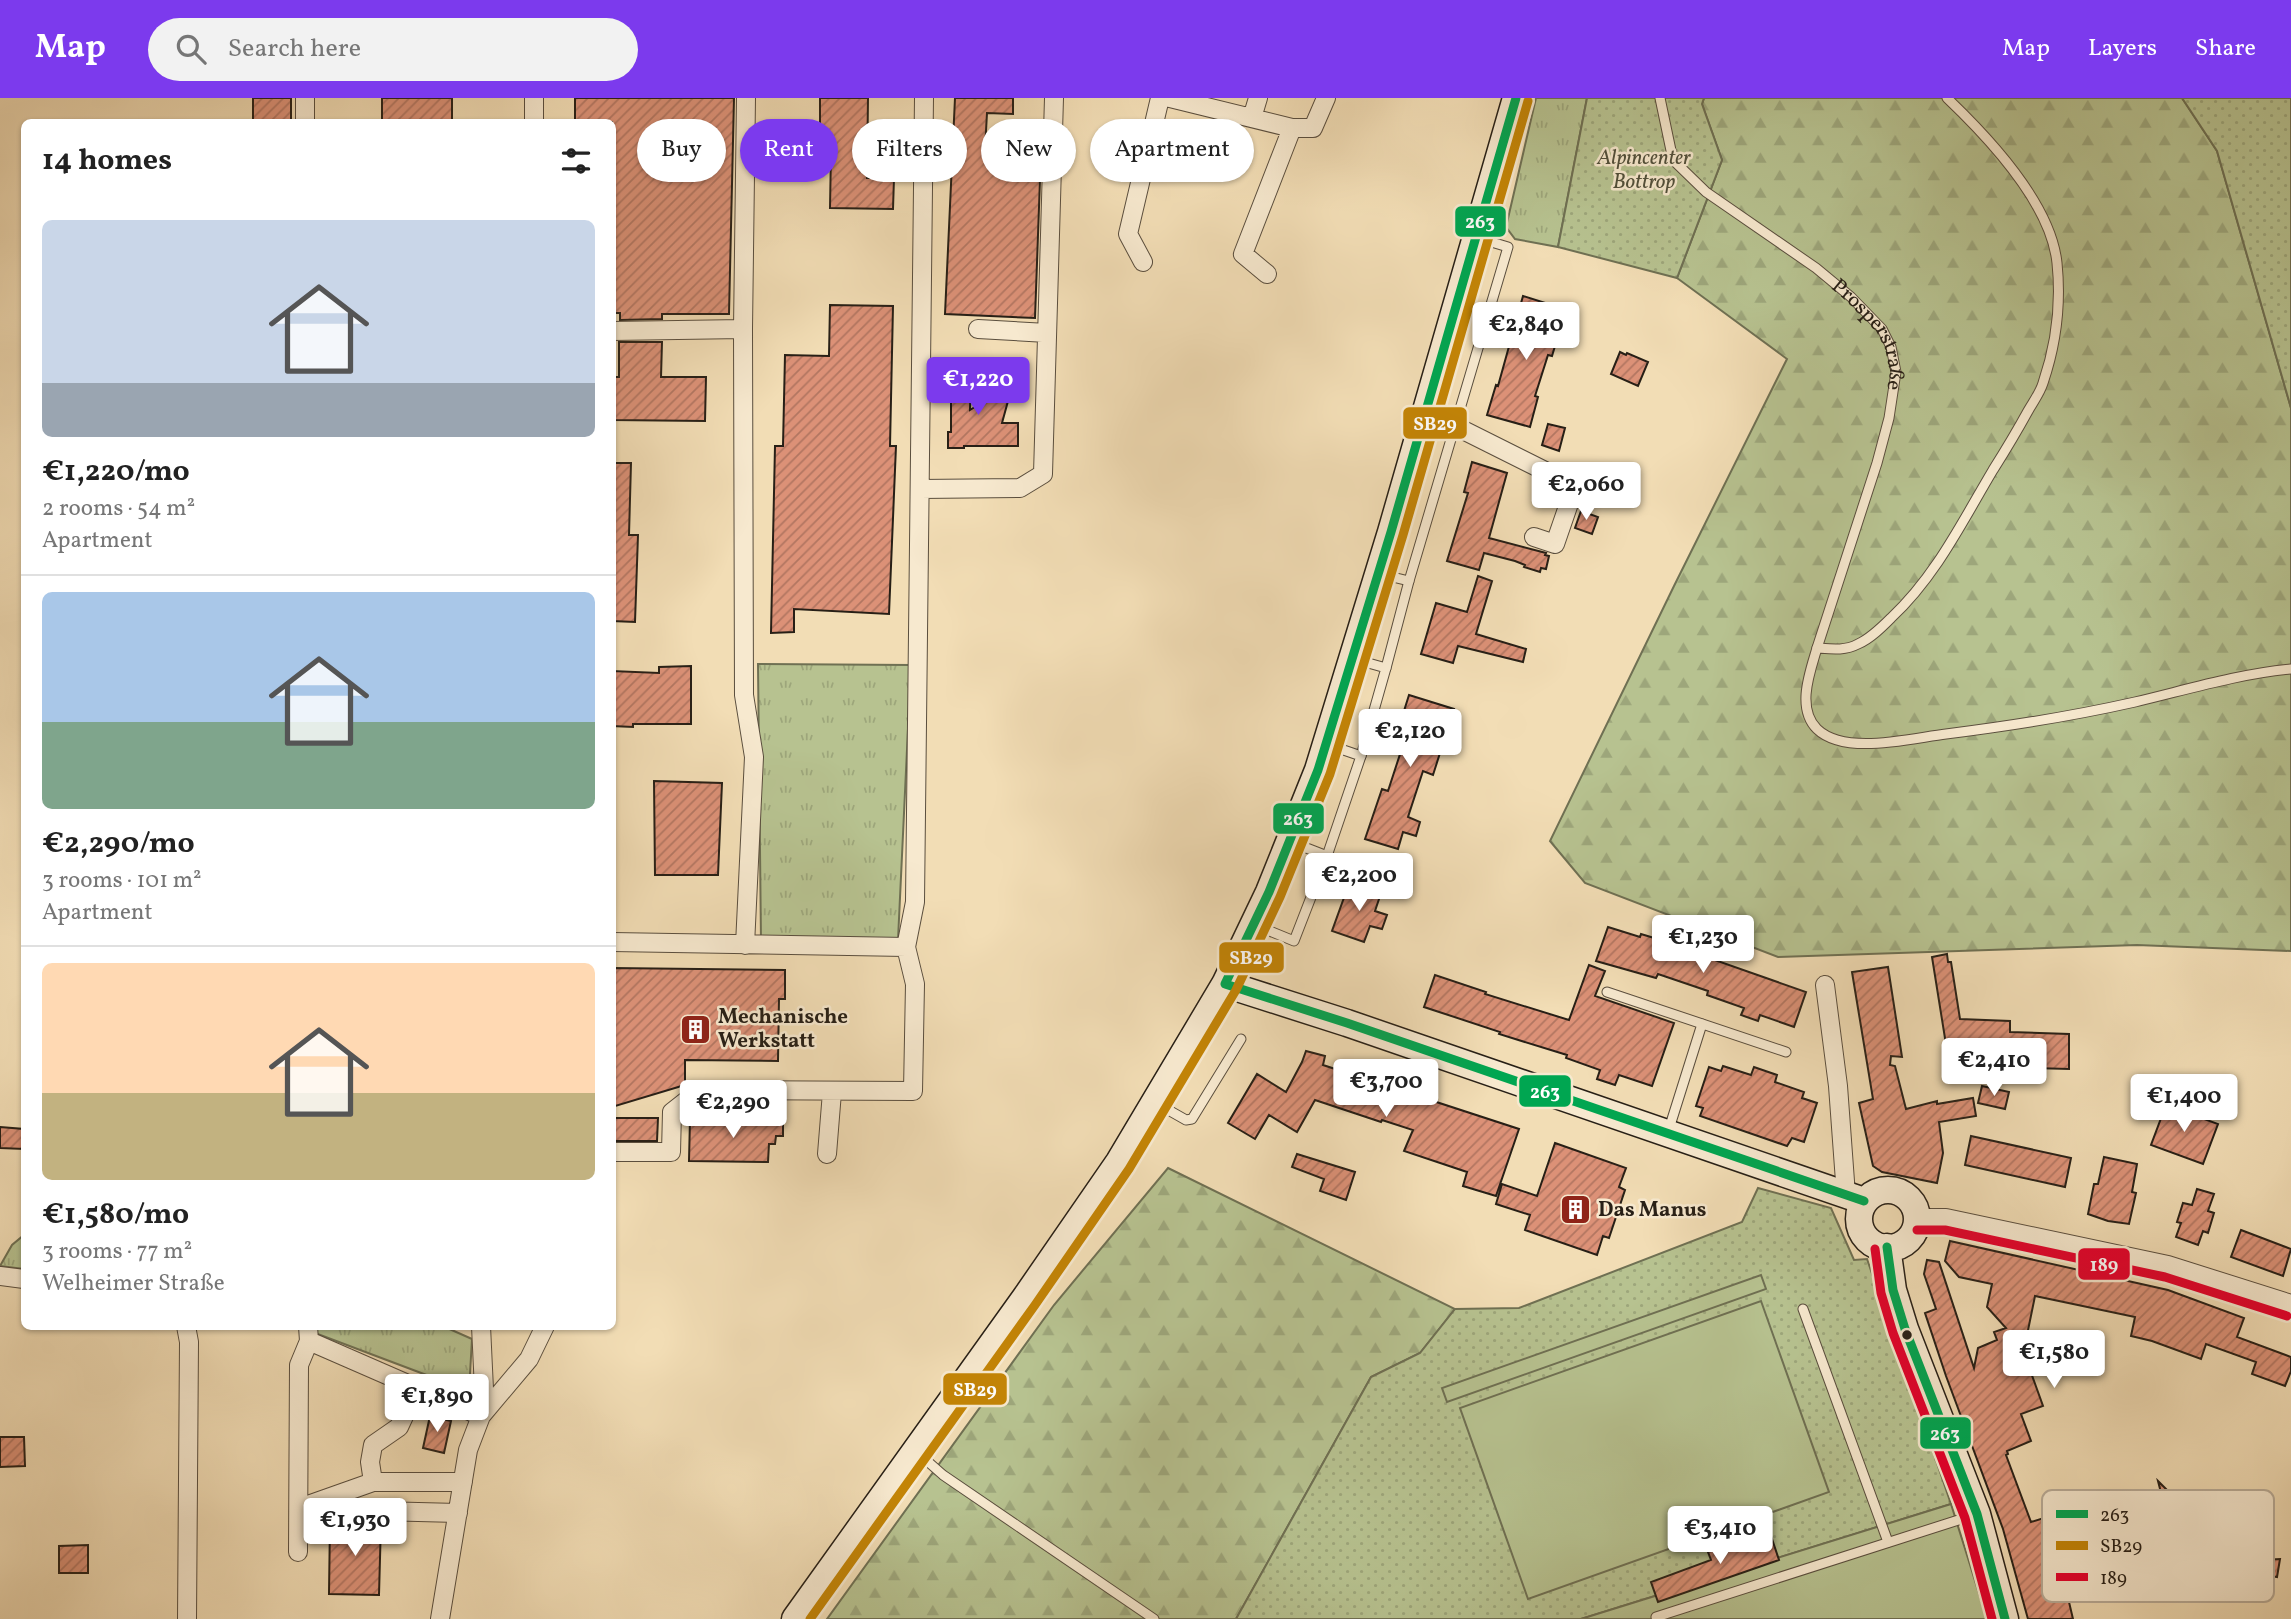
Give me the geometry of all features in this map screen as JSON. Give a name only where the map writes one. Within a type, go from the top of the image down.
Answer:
[{"type":"main road","points":[[795,1619],[1096,1196],[1225,984],[1254,924],[1318,770],[1516,98]]},
{"type":"main road","points":[[1225,984],[1347,1023],[1855,1198],[1879,1191],[1896,1191],[1911,1201],[1917,1218],[1908,1239],[1899,1245],[1887,1247],[1868,1240],[1862,1231],[1860,1211],[1855,1198]]},
{"type":"main road","points":[[1887,1247],[1893,1290],[1905,1329],[1977,1514],[2006,1619]]},
{"type":"street","points":[[305,98],[305,119]]},
{"type":"street","points":[[534,98],[534,119]]},
{"type":"street","points":[[745,945],[754,757],[744,695],[743,329],[746,98]]},
{"type":"street","points":[[616,1152],[671,1152],[672,1112],[700,1090],[913,1091],[915,984],[906,947],[915,902],[924,98]]},
{"type":"street","points":[[920,489],[1020,488],[1043,474],[1054,98]]},
{"type":"street","points":[[1143,262],[1128,234],[1160,98]]},
{"type":"street","points":[[1170,98],[1292,128],[1313,128],[1325,98]]},
{"type":"street","points":[[1252,118],[1258,98]]},
{"type":"street","points":[[1267,274],[1243,254],[1292,128]]},
{"type":"street","points":[[616,331],[743,329]]},
{"type":"street","points":[[978,329],[1047,333]]},
{"type":"street","points":[[1424,416],[1455,426],[1575,486],[1555,544],[1534,537]]},
{"type":"street","points":[[616,942],[906,947]]},
{"type":"street","points":[[1825,985],[1855,1198]]},
{"type":"street","points":[[827,1154],[832,1092]]},
{"type":"street","points":[[1917,1218],[1946,1218],[2168,1265],[2291,1304]]},
{"type":"street","points":[[0,1276],[21,1279]]},
{"type":"street","points":[[187,1330],[189,1342],[187,1619]]},
{"type":"street","points":[[481,1330],[483,1414]]},
{"type":"street","points":[[440,1619],[468,1450],[483,1414],[529,1359],[543,1330]]},
{"type":"street","points":[[298,1552],[299,1365],[309,1334],[417,1388],[483,1414]]},
{"type":"street","points":[[373,1482],[370,1462],[373,1445],[399,1427],[417,1388]]},
{"type":"street","points":[[299,1508],[373,1482],[463,1482]]},
{"type":"street","points":[[299,1508],[458,1513]]},
{"type":"lane","name":"Prosperstraße","points":[[1660,98],[1673,160],[1706,192],[1816,268],[1851,297],[1882,329],[1891,347],[1896,372],[1889,418],[1805,687],[1807,708],[1816,728],[1849,743],[1895,741],[2012,726],[2291,670]]},
{"type":"lane","points":[[1817,648],[1839,650],[1859,644],[1904,606],[1930,575],[1958,533],[2042,385],[2053,345],[2059,295],[2057,260],[2048,226],[1998,152],[1947,98]]},
{"type":"lane","points":[[1254,924],[1294,941],[1361,756],[1409,581],[1508,247],[1476,237]]},
{"type":"lane","points":[[1378,573],[1409,581]]},
{"type":"lane","points":[[1352,659],[1386,668]]},
{"type":"lane","points":[[1325,744],[1361,756]]},
{"type":"lane","points":[[1289,842],[1327,856]]},
{"type":"lane","points":[[1607,992],[1786,1052]]},
{"type":"lane","points":[[1667,1134],[1702,1024]]},
{"type":"lane","points":[[1155,1102],[1186,1120],[1192,1119],[1241,1039]]},
{"type":"lane","points":[[1803,1309],[1888,1542]]},
{"type":"lane","points":[[916,1451],[943,1475],[1154,1619]]},
{"type":"lane","points":[[1656,1617],[1977,1514]]},
{"type":"green space","points":[[1536,98],[1587,98],[1558,247],[1515,239],[1506,227]]},
{"type":"green space","name":"Alpincenter Bottrop","points":[[1587,98],[1704,98],[1702,104],[1722,160],[1677,278],[1558,247]]},
{"type":"green space","points":[[1704,98],[2182,98],[2217,151],[2291,408],[2291,951],[2137,945],[1778,957],[1585,883],[1550,841],[1787,359],[1677,278],[1722,160],[1702,104]]},
{"type":"green space","points":[[2182,98],[2291,98],[2291,408],[2217,151]]},
{"type":"green space","points":[[758,664],[911,665],[898,940],[761,942]]},
{"type":"green space","points":[[1168,1168],[1455,1309],[1420,1353],[1371,1377],[1236,1619],[827,1619],[1054,1305]]},
{"type":"green space","points":[[1758,1188],[1831,1208],[1854,1260],[1867,1259],[1951,1504],[1581,1619],[1236,1619],[1371,1377],[1420,1353],[1455,1309],[1519,1308],[1742,1222]]},
{"type":"green space","points":[[21,1238],[21,1269],[0,1266],[12,1245]]},
{"type":"green space","points":[[1761,1275],[1766,1289],[1447,1402],[1442,1388]]},
{"type":"green space","points":[[1761,1301],[1829,1492],[1528,1599],[1460,1408]]},
{"type":"green space","points":[[315,1330],[452,1330],[472,1339],[469,1391],[315,1333]]},
{"type":"green space","points":[[1951,1504],[1987,1619],[1581,1619]]},
{"type":"building","points":[[253,98],[291,98],[291,119],[253,119]]},
{"type":"building","points":[[382,98],[452,98],[452,119],[382,119]]},
{"type":"building","points":[[575,98],[734,98],[729,314],[662,314],[662,319],[620,320],[620,313],[616,313],[616,119],[575,119]]},
{"type":"building","points":[[820,98],[868,98],[868,119],[852,119],[852,182],[894,182],[893,209],[830,208],[830,182],[838,182],[838,119],[820,119]]},
{"type":"building","points":[[955,98],[1013,98],[1013,114],[987,113],[987,119],[981,119],[981,182],[1040,182],[1035,318],[945,314],[951,182],[967,182],[967,119],[954,119]]},
{"type":"building","points":[[1523,296],[1561,308],[1557,325],[1561,326],[1535,396],[1538,397],[1530,427],[1487,415],[1496,385],[1498,386]]},
{"type":"building","points":[[830,305],[893,306],[890,446],[896,446],[889,614],[794,609],[794,632],[771,633],[775,446],[783,446],[785,355],[829,356]]},
{"type":"building","points":[[619,342],[662,342],[661,377],[706,377],[705,421],[616,420],[616,377],[619,377]]},
{"type":"building","points":[[1620,352],[1648,362],[1638,386],[1611,374]]},
{"type":"building","points":[[951,368],[971,368],[970,410],[997,393],[1006,396],[1008,401],[1002,423],[1018,423],[1018,446],[948,448],[948,432],[951,432]]},
{"type":"building","points":[[1548,424],[1565,428],[1559,451],[1542,445]]},
{"type":"building","points":[[1472,462],[1507,473],[1489,538],[1546,553],[1545,555],[1549,556],[1546,569],[1541,568],[1540,572],[1515,561],[1484,553],[1479,570],[1447,561],[1468,493],[1464,492]]},
{"type":"building","points":[[616,463],[631,463],[629,535],[638,535],[635,622],[616,621]]},
{"type":"building","points":[[1581,511],[1598,517],[1592,534],[1575,528]]},
{"type":"building","points":[[1478,576],[1492,581],[1476,634],[1526,649],[1523,662],[1458,646],[1453,663],[1421,654],[1436,603],[1467,612]]},
{"type":"building","points":[[691,666],[691,724],[616,726],[616,671],[659,673],[659,667]]},
{"type":"building","points":[[1409,695],[1454,709],[1433,775],[1423,771],[1408,817],[1420,822],[1416,836],[1403,832],[1398,849],[1365,839],[1382,789],[1388,791],[1402,748],[1393,746]]},
{"type":"building","points":[[654,781],[722,783],[718,875],[655,875]]},
{"type":"building","points":[[1350,881],[1381,893],[1375,911],[1387,915],[1382,929],[1370,926],[1364,942],[1332,931]]},
{"type":"building","points":[[1608,927],[1707,954],[1706,957],[1806,992],[1794,1027],[1760,1015],[1758,1021],[1741,1015],[1744,1008],[1707,995],[1708,991],[1658,974],[1656,978],[1596,961]]},
{"type":"building","points":[[1947,954],[1948,962],[1951,962],[1960,1019],[2010,1021],[2010,1032],[2069,1034],[2069,1069],[2029,1068],[2029,1059],[1948,1057],[1932,957]]},
{"type":"building","points":[[1589,965],[1605,971],[1595,996],[1674,1023],[1652,1086],[1619,1075],[1615,1085],[1597,1079],[1600,1070],[1566,1058],[1567,1055],[1424,1007],[1435,975],[1569,1020]]},
{"type":"building","points":[[1888,967],[1902,1057],[1891,1056],[1890,1065],[1895,1066],[1906,1109],[1937,1101],[1937,1104],[1973,1098],[1976,1116],[1939,1122],[1943,1153],[1937,1183],[1882,1172],[1873,1166],[1859,1103],[1873,1099],[1852,972]]},
{"type":"building","points":[[616,968],[785,970],[785,999],[779,999],[778,1061],[685,1060],[685,1085],[616,1106]]},
{"type":"building","points":[[1306,1051],[1325,1056],[1323,1065],[1519,1129],[1496,1196],[1463,1186],[1467,1172],[1404,1151],[1413,1130],[1315,1100],[1297,1132],[1269,1115],[1255,1139],[1228,1123],[1257,1074],[1286,1092]]},
{"type":"building","points":[[1723,1066],[1751,1075],[1754,1067],[1777,1075],[1775,1082],[1804,1092],[1802,1098],[1817,1103],[1804,1142],[1792,1138],[1787,1146],[1700,1116],[1703,1108],[1696,1106],[1709,1067],[1721,1071]]},
{"type":"building","points":[[1982,1086],[2009,1092],[2005,1109],[1978,1103]]},
{"type":"building","points":[[2166,1105],[2218,1124],[2203,1164],[2151,1145]]},
{"type":"building","points":[[616,1118],[658,1118],[657,1141],[616,1141]]},
{"type":"building","points":[[690,1119],[783,1120],[783,1136],[776,1136],[775,1144],[769,1144],[768,1162],[689,1161]]},
{"type":"building","points":[[0,1127],[21,1129],[21,1149],[0,1148]]},
{"type":"building","points":[[1971,1136],[2071,1158],[2065,1187],[1965,1165]]},
{"type":"building","name":"Das Manus","points":[[1555,1143],[1626,1168],[1619,1187],[1625,1190],[1609,1238],[1603,1236],[1597,1255],[1525,1230],[1530,1215],[1496,1204],[1502,1184],[1537,1196]]},
{"type":"building","points":[[1297,1154],[1355,1172],[1346,1200],[1320,1191],[1324,1179],[1292,1167]]},
{"type":"building","points":[[2104,1157],[2137,1164],[2132,1192],[2136,1193],[2129,1224],[2088,1214],[2094,1184],[2098,1184]]},
{"type":"building","points":[[2197,1189],[2214,1194],[2208,1211],[2214,1213],[2208,1233],[2203,1231],[2198,1245],[2176,1237],[2183,1203],[2192,1205]]},
{"type":"building","points":[[2241,1230],[2291,1249],[2283,1276],[2231,1257]]},
{"type":"building","points":[[1950,1241],[2168,1290],[2244,1318],[2237,1337],[2291,1357],[2291,1371],[2285,1386],[2252,1374],[2256,1362],[2206,1344],[2201,1359],[2131,1336],[2135,1317],[2035,1296],[2026,1340],[2020,1342],[2043,1406],[2021,1414],[2031,1441],[2007,1451],[2006,1455],[2031,1522],[2042,1519],[2042,1602],[2069,1602],[2073,1619],[2028,1619],[2003,1529],[1925,1313],[1936,1309],[1924,1274],[1927,1260],[1939,1262],[1974,1368],[1978,1348],[1997,1340],[1994,1332],[2006,1328],[1987,1307],[1992,1284],[1959,1277],[1945,1261]]},
{"type":"building","points":[[430,1416],[451,1421],[444,1453],[423,1448]]},
{"type":"building","points":[[0,1437],[24,1437],[25,1466],[0,1467]]},
{"type":"building","points":[[330,1521],[381,1522],[379,1595],[329,1594]]},
{"type":"building","points":[[1769,1530],[1779,1560],[1658,1602],[1651,1582],[1711,1560],[1708,1552]]},
{"type":"building","points":[[88,1545],[88,1573],[59,1573],[59,1546]]},
{"type":"building","points":[[2274,1559],[2280,1559],[2277,1577],[2274,1576]]},
{"type":"transit line","name":"263","points":[[1225,984],[1269,892],[1318,770],[1391,532],[1516,98]]},
{"type":"transit line","name":"SB29","points":[[810,1619],[1129,1169],[1236,990],[1280,897],[1330,774],[1403,535],[1528,101]]},
{"type":"transit line","name":"263","points":[[1225,984],[1347,1023],[1864,1201]]},
{"type":"transit line","name":"189","points":[[1917,1230],[1945,1230],[2165,1277],[2287,1316]]},
{"type":"transit line","name":"263","points":[[1887,1247],[1893,1290],[1905,1329],[1977,1514],[2005,1619]]},
{"type":"transit line","name":"189","points":[[1875,1249],[1881,1293],[1893,1333],[1965,1518],[1992,1619]]},
{"type":"place","name":"Mechanische Werkstatt","points":[[695,1029]]},
{"type":"place","name":"Das Manus","points":[[1575,1210]]}]
